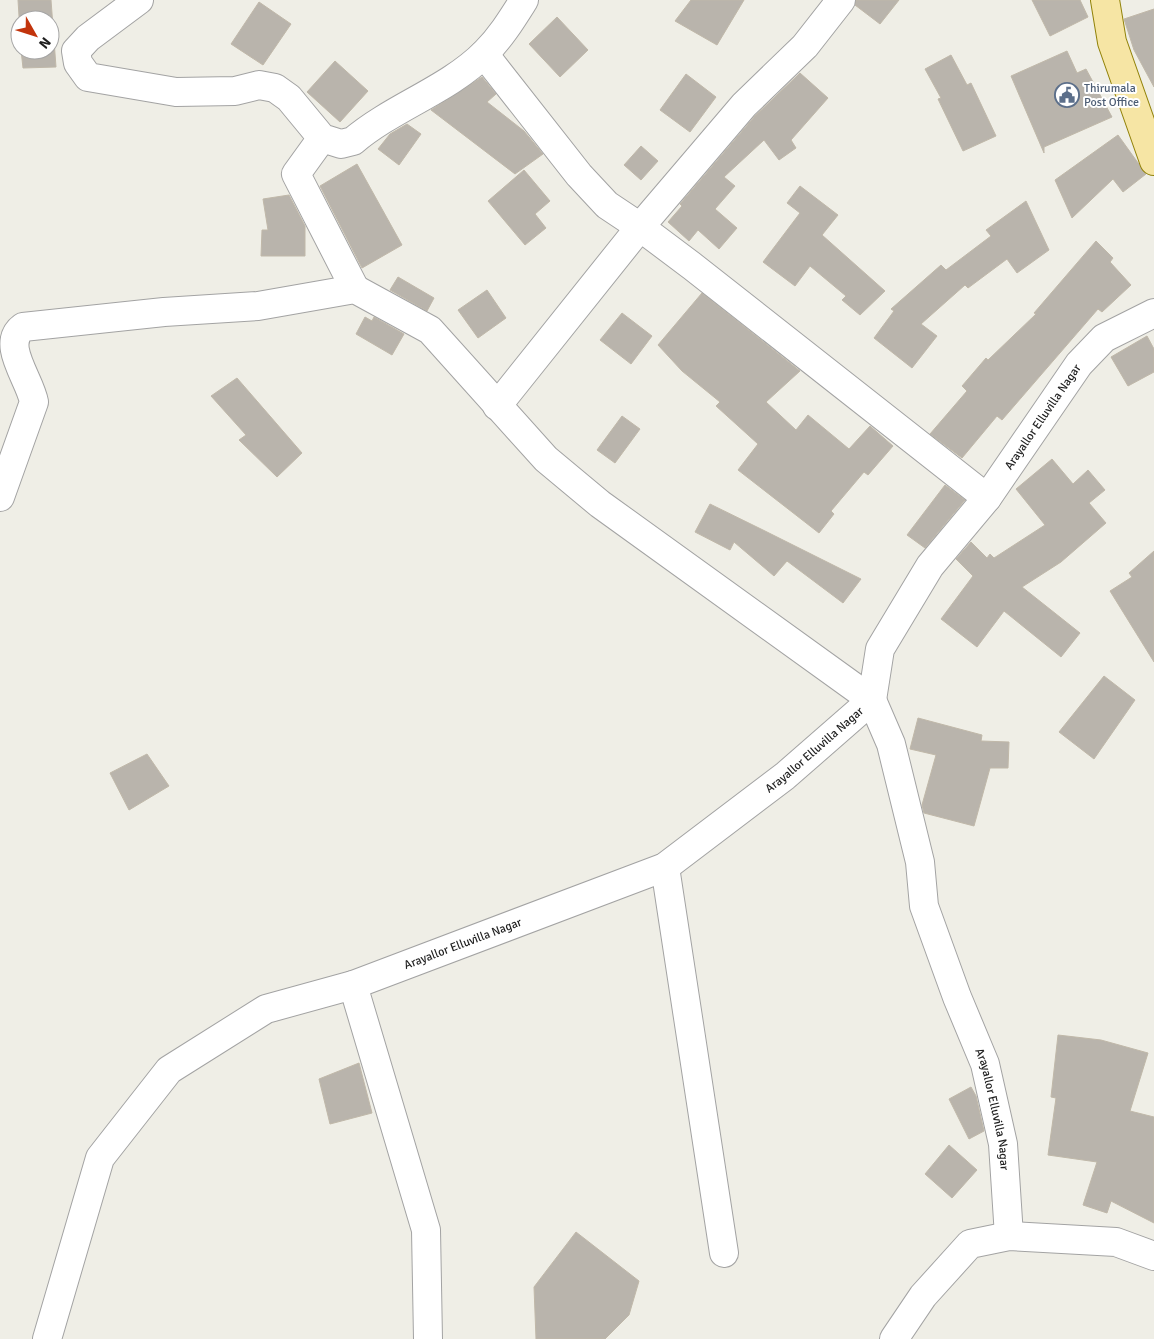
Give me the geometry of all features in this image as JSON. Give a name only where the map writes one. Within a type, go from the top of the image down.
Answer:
[{"type":"main road","points":[[1105,0],[1112,42],[1154,162]]},
{"type":"street","points":[[139,0],[88,38],[76,51],[78,63],[88,77],[176,92],[235,91],[258,85],[275,88],[289,98],[322,138],[341,144],[353,141],[456,76],[484,54],[500,36],[524,0]]},
{"type":"street","points":[[497,406],[640,227],[744,105],[805,46],[841,0]]},
{"type":"street","points":[[484,54],[578,175],[606,205],[640,227],[987,498]]},
{"type":"street","points":[[322,138],[296,174],[355,289],[430,330],[546,460],[600,504],[872,700]]},
{"type":"street","points":[[0,497],[8,441],[34,402],[12,343],[15,332],[22,327],[164,312],[258,306],[355,289]]},
{"type":"street","name":"Arayallor Elluvilla Nagar","points":[[1009,1236],[1002,1144],[985,1064],[957,997],[924,906],[920,862],[891,744],[872,700],[880,649],[930,566],[987,498],[1079,364],[1104,338],[1154,313]]},
{"type":"street","name":"Arayallor Elluvilla Nagar","points":[[47,1339],[100,1158],[169,1070],[266,1009],[353,985],[664,868],[785,776],[872,700]]},
{"type":"street","points":[[664,868],[724,1253]]},
{"type":"street","points":[[353,985],[426,1230],[428,1339]]},
{"type":"street","points":[[894,1339],[923,1296],[970,1244],[1009,1236],[1116,1242],[1154,1256]]},
{"type":"building","points":[[18,0],[51,0],[52,10],[19,10]]},
{"type":"building","points":[[691,0],[744,0],[717,45],[675,21]]},
{"type":"building","points":[[856,0],[899,0],[880,24],[855,5]]},
{"type":"building","points":[[1032,0],[1080,0],[1088,17],[1050,36]]},
{"type":"building","points":[[259,2],[291,24],[263,65],[231,44]]},
{"type":"building","points":[[1154,9],[1154,87],[1134,50],[1124,19]]},
{"type":"building","points":[[557,17],[588,50],[560,77],[529,44]]},
{"type":"building","points":[[1067,51],[1077,73],[1086,69],[1112,117],[1044,147],[1044,153],[1011,76]]},
{"type":"building","points":[[951,55],[967,85],[971,83],[996,136],[963,151],[938,99],[941,98],[925,69]]},
{"type":"building","points":[[22,60],[55,60],[56,67],[23,68]]},
{"type":"building","points":[[335,61],[368,91],[340,122],[307,92]]},
{"type":"building","points":[[800,73],[828,98],[791,140],[796,148],[779,160],[764,140],[724,177],[735,186],[715,209],[737,228],[719,249],[698,230],[689,241],[668,222],[682,206],[680,204],[755,116]]},
{"type":"building","points":[[686,74],[716,97],[690,132],[660,110]]},
{"type":"building","points":[[482,77],[496,94],[487,102],[524,131],[543,154],[515,174],[431,110]]},
{"type":"building","points":[[407,124],[421,134],[399,165],[378,149],[390,134]]},
{"type":"building","points":[[1118,135],[1146,174],[1123,192],[1113,179],[1072,218],[1055,180]]},
{"type":"building","points":[[641,146],[658,161],[641,180],[624,165]]},
{"type":"building","points":[[357,164],[402,245],[362,268],[320,186]]},
{"type":"building","points":[[524,170],[550,201],[535,214],[546,228],[525,245],[488,201]]},
{"type":"building","points":[[800,186],[838,215],[822,235],[885,291],[860,315],[842,300],[846,296],[810,266],[795,286],[763,262],[800,213],[787,203]]},
{"type":"building","points":[[289,195],[305,226],[305,256],[261,256],[262,230],[268,230],[263,199]]},
{"type":"building","points":[[1026,201],[1049,250],[1017,273],[1007,259],[968,288],[965,285],[921,324],[937,336],[912,368],[874,338],[894,311],[891,309],[941,265],[946,270],[991,236],[986,230]]},
{"type":"building","points":[[1096,241],[1113,258],[1110,262],[1131,285],[1102,312],[1098,309],[1002,420],[997,416],[962,458],[930,434],[967,391],[962,386],[986,358],[988,360],[1036,314],[1034,313]]},
{"type":"building","points":[[398,277],[434,298],[427,311],[390,290]]},
{"type":"building","points":[[487,290],[506,318],[478,338],[458,310]]},
{"type":"building","points":[[702,293],[800,371],[766,402],[796,430],[808,415],[849,449],[870,426],[893,446],[868,475],[864,472],[831,511],[834,514],[819,533],[738,470],[758,444],[716,406],[720,402],[682,371],[658,345]]},
{"type":"building","points":[[622,313],[652,336],[631,364],[600,340]]},
{"type":"building","points":[[365,317],[372,321],[374,317],[404,334],[392,355],[356,334]]},
{"type":"building","points":[[1147,336],[1154,349],[1154,372],[1128,386],[1111,357]]},
{"type":"building","points":[[237,378],[302,453],[277,477],[239,440],[246,435],[211,396]]},
{"type":"building","points":[[622,416],[640,429],[615,463],[597,450]]},
{"type":"building","points":[[1052,459],[1073,484],[1088,470],[1105,490],[1089,503],[1106,523],[1061,562],[1022,587],[1080,633],[1061,657],[1004,611],[977,647],[941,619],[973,576],[956,559],[971,542],[987,558],[990,554],[994,558],[1045,525],[1016,489]]},
{"type":"building","points":[[945,485],[965,500],[925,548],[907,535]]},
{"type":"building","points":[[710,504],[861,579],[843,603],[787,561],[774,576],[734,542],[730,550],[695,532]]},
{"type":"building","points":[[1154,551],[1154,662],[1110,591],[1132,577],[1129,573]]},
{"type":"building","points":[[1104,676],[1135,700],[1094,759],[1059,732]]},
{"type":"building","points":[[918,718],[982,735],[981,741],[1009,742],[1008,768],[990,768],[974,826],[924,813],[922,805],[936,755],[910,749]]},
{"type":"building","points":[[147,754],[169,786],[129,810],[110,773]]},
{"type":"building","points":[[1058,1035],[1101,1040],[1148,1053],[1130,1111],[1154,1117],[1154,1223],[1111,1201],[1107,1213],[1083,1205],[1097,1162],[1048,1155],[1056,1098],[1051,1097]]},
{"type":"building","points":[[359,1063],[372,1113],[330,1124],[319,1079]]},
{"type":"building","points":[[971,1087],[976,1096],[984,1131],[969,1139],[949,1099]]},
{"type":"building","points":[[949,1145],[977,1170],[952,1198],[925,1174]]},
{"type":"building","points":[[576,1232],[639,1281],[629,1315],[605,1339],[536,1339],[534,1287]]},
{"type":"place","name":"Thirumala Post Office","points":[[1067,95]]}]
